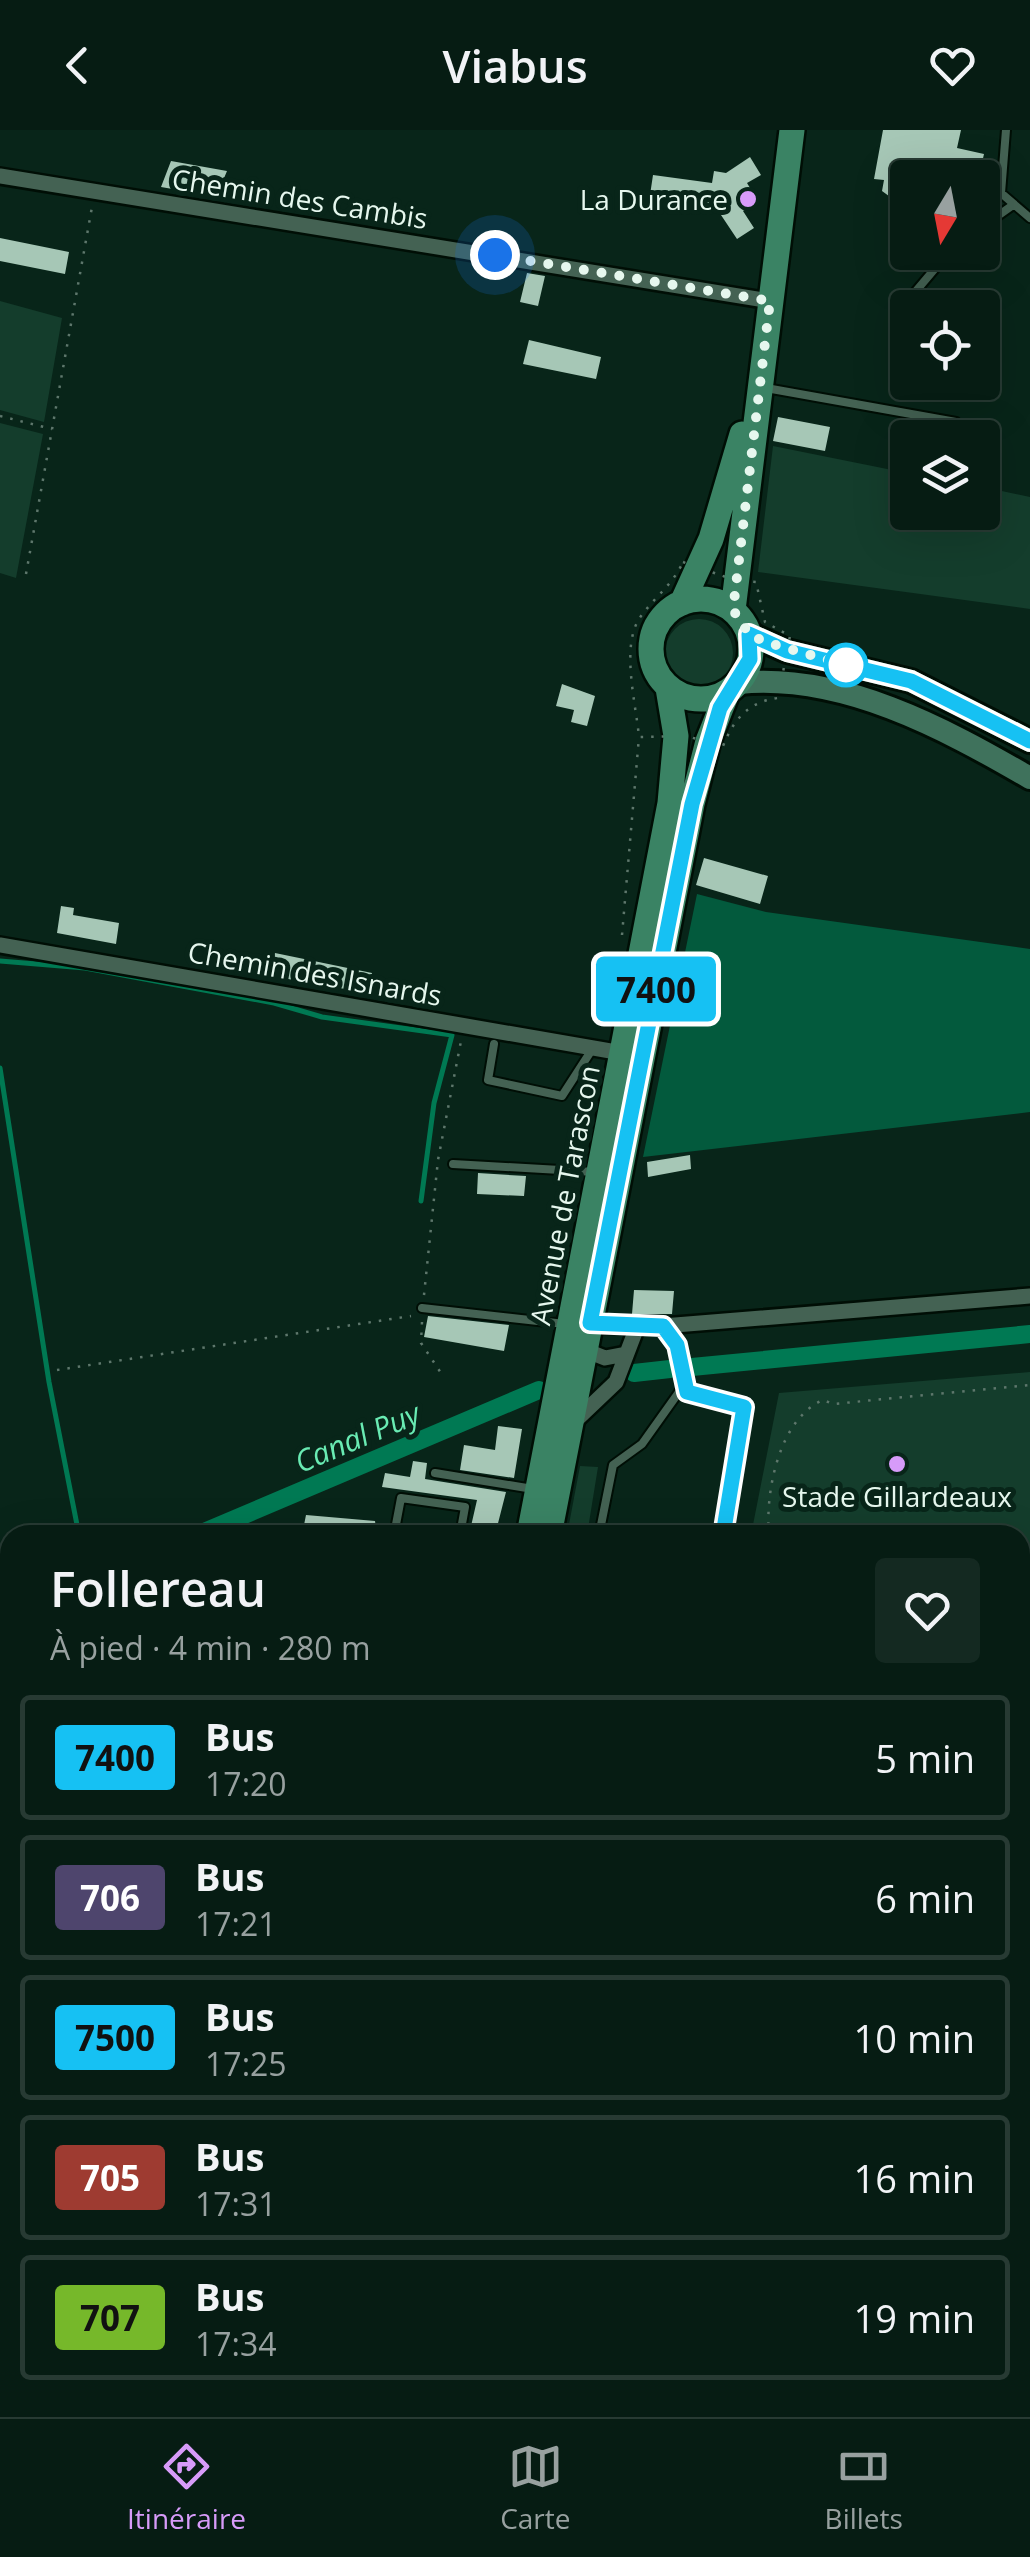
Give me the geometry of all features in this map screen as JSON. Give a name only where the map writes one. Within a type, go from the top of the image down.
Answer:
[{"type":"main road","points":[[733,610],[757,386],[794,132]]},
{"type":"main road","points":[[682,603],[699,568],[757,386]]},
{"type":"main road","points":[[700,599],[733,610],[749,634],[750,659],[733,688],[697,700],[668,688],[652,663],[652,634],[669,610],[700,599]]},
{"type":"main road","name":"Avenue de Tarascon","points":[[551,1525],[570,1427],[576,1336],[599,1172],[670,803],[676,736],[668,688]]},
{"type":"main road","name":"Avenue de Tarascon","points":[[530,1525],[576,1336],[708,741],[733,688]]},
{"type":"street","name":"Chemin des Cambis","points":[[0,176],[770,301]]},
{"type":"street","points":[[749,634],[787,651],[911,681],[1030,741]]},
{"type":"street","points":[[733,688],[781,683],[888,708],[961,738],[1030,778]]},
{"type":"street","name":"Chemin des Isnards","points":[[0,945],[622,1053]]},
{"type":"street","points":[[576,1336],[637,1327],[1030,1296]]},
{"type":"street","points":[[570,1427],[616,1382],[637,1327]]},
{"type":"street","points":[[576,1336],[605,1358],[626,1354]]},
{"type":"lane","points":[[1006,130],[1001,194],[1030,218]]},
{"type":"lane","points":[[1000,214],[1013,205]]},
{"type":"lane","points":[[917,290],[934,270]]},
{"type":"lane","points":[[757,386],[945,420]]},
{"type":"lane","points":[[494,1044],[488,1080],[562,1096],[593,1048]]},
{"type":"lane","points":[[453,1164],[599,1172]]},
{"type":"lane","points":[[422,1308],[576,1336]]},
{"type":"lane","points":[[663,1326],[677,1345],[684,1385],[693,1395],[736,1402],[745,1412],[724,1525]]},
{"type":"lane","points":[[600,1525],[613,1465],[642,1444],[684,1385]]},
{"type":"lane","points":[[436,1474],[537,1490]]},
{"type":"lane","points":[[396,1525],[401,1498],[465,1507],[462,1525]]},
{"type":"path","points":[[26,574],[95,190]]},
{"type":"path","points":[[0,416],[52,430]]},
{"type":"path","points":[[683,562],[699,568],[737,581],[756,582],[765,622],[790,636],[778,698],[763,700],[739,716],[723,746],[676,736],[639,737],[632,645],[636,623],[670,587],[683,562]]},
{"type":"path","points":[[422,1308],[438,1160],[464,1024]]},
{"type":"path","points":[[57,1370],[422,1314],[420,1343],[443,1376]]},
{"type":"path","points":[[769,1525],[773,1477],[785,1445],[808,1407],[824,1400],[834,1404],[1030,1386]]},
{"type":"shaded area","points":[[0,301],[62,318],[44,422],[0,410]]},
{"type":"shaded area","points":[[0,423],[43,434],[16,578],[0,573]]},
{"type":"shaded area","points":[[773,446],[890,470],[890,530],[1000,530],[1000,491],[1030,497],[1030,609],[758,572]]},
{"type":"shaded area","points":[[699,619],[712,621],[723,629],[731,640],[731,666],[723,677],[712,685],[699,687],[686,685],[675,677],[667,666],[665,653],[667,640],[675,629],[686,621]]},
{"type":"shaded area","name":"Stade Gillardeaux","points":[[1030,1372],[1030,1525],[753,1525],[779,1393]]},
{"type":"shaded area","points":[[580,1466],[598,1467],[589,1525],[569,1525]]},
{"type":"green space","points":[[697,894],[766,912],[1030,949],[1030,1112],[643,1157]]},
{"type":"building","points":[[883,130],[961,130],[957,148],[984,154],[983,160],[890,160],[890,197],[882,191],[884,180],[874,179]]},
{"type":"building","points":[[750,157],[761,175],[747,183],[758,201],[743,211],[754,228],[737,239],[719,212],[708,210],[709,203],[650,195],[653,175],[712,183],[714,171],[726,173]]},
{"type":"building","points":[[171,161],[227,171],[222,183],[216,183],[213,196],[161,187]]},
{"type":"building","points":[[0,238],[69,252],[65,274],[0,261]]},
{"type":"building","points":[[527,273],[545,276],[538,306],[520,302]]},
{"type":"building","points":[[529,340],[601,357],[596,379],[523,364]]},
{"type":"building","points":[[778,417],[830,427],[825,451],[773,441]]},
{"type":"building","points":[[562,684],[595,696],[587,726],[571,722],[574,710],[556,706]]},
{"type":"building","points":[[704,858],[768,876],[760,904],[696,885]]},
{"type":"building","points":[[61,906],[74,908],[73,915],[119,923],[116,944],[57,933]]},
{"type":"building","points":[[275,953],[372,973],[371,979],[393,983],[391,997],[271,976]]},
{"type":"building","points":[[690,1155],[691,1169],[648,1177],[647,1162]]},
{"type":"building","points":[[478,1173],[526,1176],[524,1196],[477,1194]]},
{"type":"building","points":[[634,1290],[674,1291],[672,1314],[632,1314]]},
{"type":"building","points":[[428,1316],[509,1325],[504,1351],[424,1337]]},
{"type":"building","points":[[498,1426],[522,1429],[514,1478],[460,1470],[464,1445],[495,1450]]},
{"type":"building","points":[[413,1461],[427,1463],[425,1479],[506,1492],[498,1525],[471,1525],[477,1500],[382,1487],[385,1473],[410,1477]]},
{"type":"building","points":[[306,1515],[375,1521],[376,1525],[304,1525]]},
{"type":"waterway","points":[[0,961],[85,968],[274,1003],[322,1017],[452,1035],[434,1103],[421,1201]]},
{"type":"waterway","points":[[0,1068],[49,1382],[77,1525]]},
{"type":"waterway","name":"Canal Puy","points":[[692,1367],[1030,1334]]},
{"type":"waterway","name":"Canal Puy","points":[[634,1373],[670,1369]]},
{"type":"waterway","name":"Canal Puy","points":[[221,1525],[539,1390]]},
{"type":"bus line","name":"7400","points":[[725,1525],[744,1407],[687,1392],[677,1345],[663,1326],[590,1323],[692,804],[720,708],[727,693],[746,672],[749,634],[787,651],[911,681],[978,711],[1030,741]]},
{"type":"place","name":"La Durance","points":[[748,199]]},
{"type":"place","name":"Stade Gillardeaux","points":[[897,1464]]},
{"type":"route","points":[[495,255],[770,301],[733,610],[749,634],[765,642],[846,665]]}]
